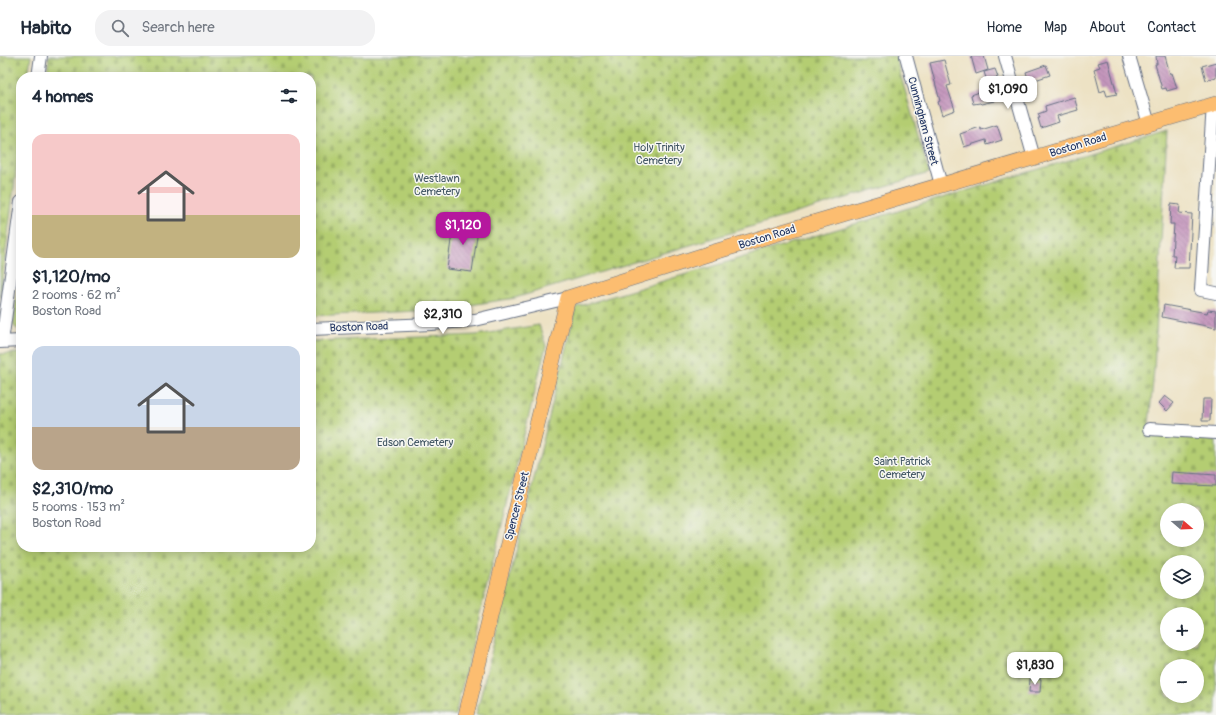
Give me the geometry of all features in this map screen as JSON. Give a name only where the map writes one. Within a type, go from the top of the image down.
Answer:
[{"type":"main road","name":"Boston Road","points":[[568,298],[711,253],[1215,104]]},
{"type":"main road","name":"Spencer Street","points":[[466,715],[568,298]]},
{"type":"street","points":[[39,72],[41,56]]},
{"type":"street","name":"Cunningham Street","points":[[906,56],[941,185]]},
{"type":"street","points":[[1005,56],[1034,158]]},
{"type":"street","points":[[1129,56],[1149,124]]},
{"type":"street","points":[[1215,104],[1212,198],[1201,290],[1216,293]]},
{"type":"street","points":[[16,237],[1,342],[16,341]]},
{"type":"street","name":"Boston Road","points":[[316,329],[431,324],[475,320],[568,298]]},
{"type":"street","points":[[1149,429],[1216,433]]},
{"type":"green space","points":[[0,56],[31,56],[29,72],[16,72],[16,171],[0,297]]},
{"type":"green space","points":[[49,56],[895,56],[929,173],[515,298],[438,310],[316,316],[316,72],[47,72]]},
{"type":"green space","name":"Saint Patrick Cemetery","points":[[1167,131],[1154,370],[1148,436],[1216,440],[1216,715],[476,715],[576,307]]},
{"type":"green space","points":[[16,302],[16,328],[13,325]]},
{"type":"green space","name":"Edson Cemetery","points":[[539,325],[546,346],[455,715],[0,715],[0,354],[16,353],[16,552],[316,552],[316,341],[476,335]]},
{"type":"building","points":[[971,56],[984,56],[988,70],[976,74]]},
{"type":"building","points":[[1156,56],[1165,56],[1170,74],[1172,73],[1177,88],[1167,91],[1166,88],[1162,89],[1155,64],[1157,64]]},
{"type":"building","points":[[944,60],[951,85],[947,86],[955,110],[942,115],[930,63]]},
{"type":"building","points":[[1108,60],[1117,94],[1107,96],[1105,90],[1100,92],[1094,69],[1100,67],[1098,63]]},
{"type":"building","points":[[1216,62],[1216,77],[1206,80],[1202,66]]},
{"type":"building","points":[[1046,65],[1050,75],[1029,82],[1026,72]]},
{"type":"building","points":[[995,69],[998,77],[987,81],[984,72]]},
{"type":"building","points":[[991,88],[994,101],[973,104],[971,95]]},
{"type":"building","points":[[1074,97],[1078,110],[1057,116],[1059,122],[1041,128],[1038,114],[1046,111],[1045,106]]},
{"type":"building","points":[[997,125],[1002,140],[987,145],[986,140],[964,147],[960,134],[980,127],[981,130]]},
{"type":"building","points":[[1171,204],[1180,205],[1179,213],[1192,214],[1189,268],[1174,268],[1175,255],[1172,255],[1174,224],[1170,224]]},
{"type":"building","points":[[454,219],[479,222],[472,272],[447,269]]},
{"type":"building","points":[[1164,305],[1207,313],[1208,310],[1216,311],[1216,328],[1162,317]]},
{"type":"building","points":[[1165,396],[1174,403],[1167,411],[1159,403]]},
{"type":"building","points":[[1203,399],[1211,399],[1210,421],[1202,421]]},
{"type":"building","points":[[1172,472],[1216,475],[1216,486],[1171,484]]},
{"type":"building","points":[[1030,679],[1041,679],[1040,692],[1029,692]]},
{"type":"park label","name":"Holy Trinity Cemetery","points":[[659,153]]},
{"type":"park label","name":"Westlawn Cemetery","points":[[437,184]]}]
